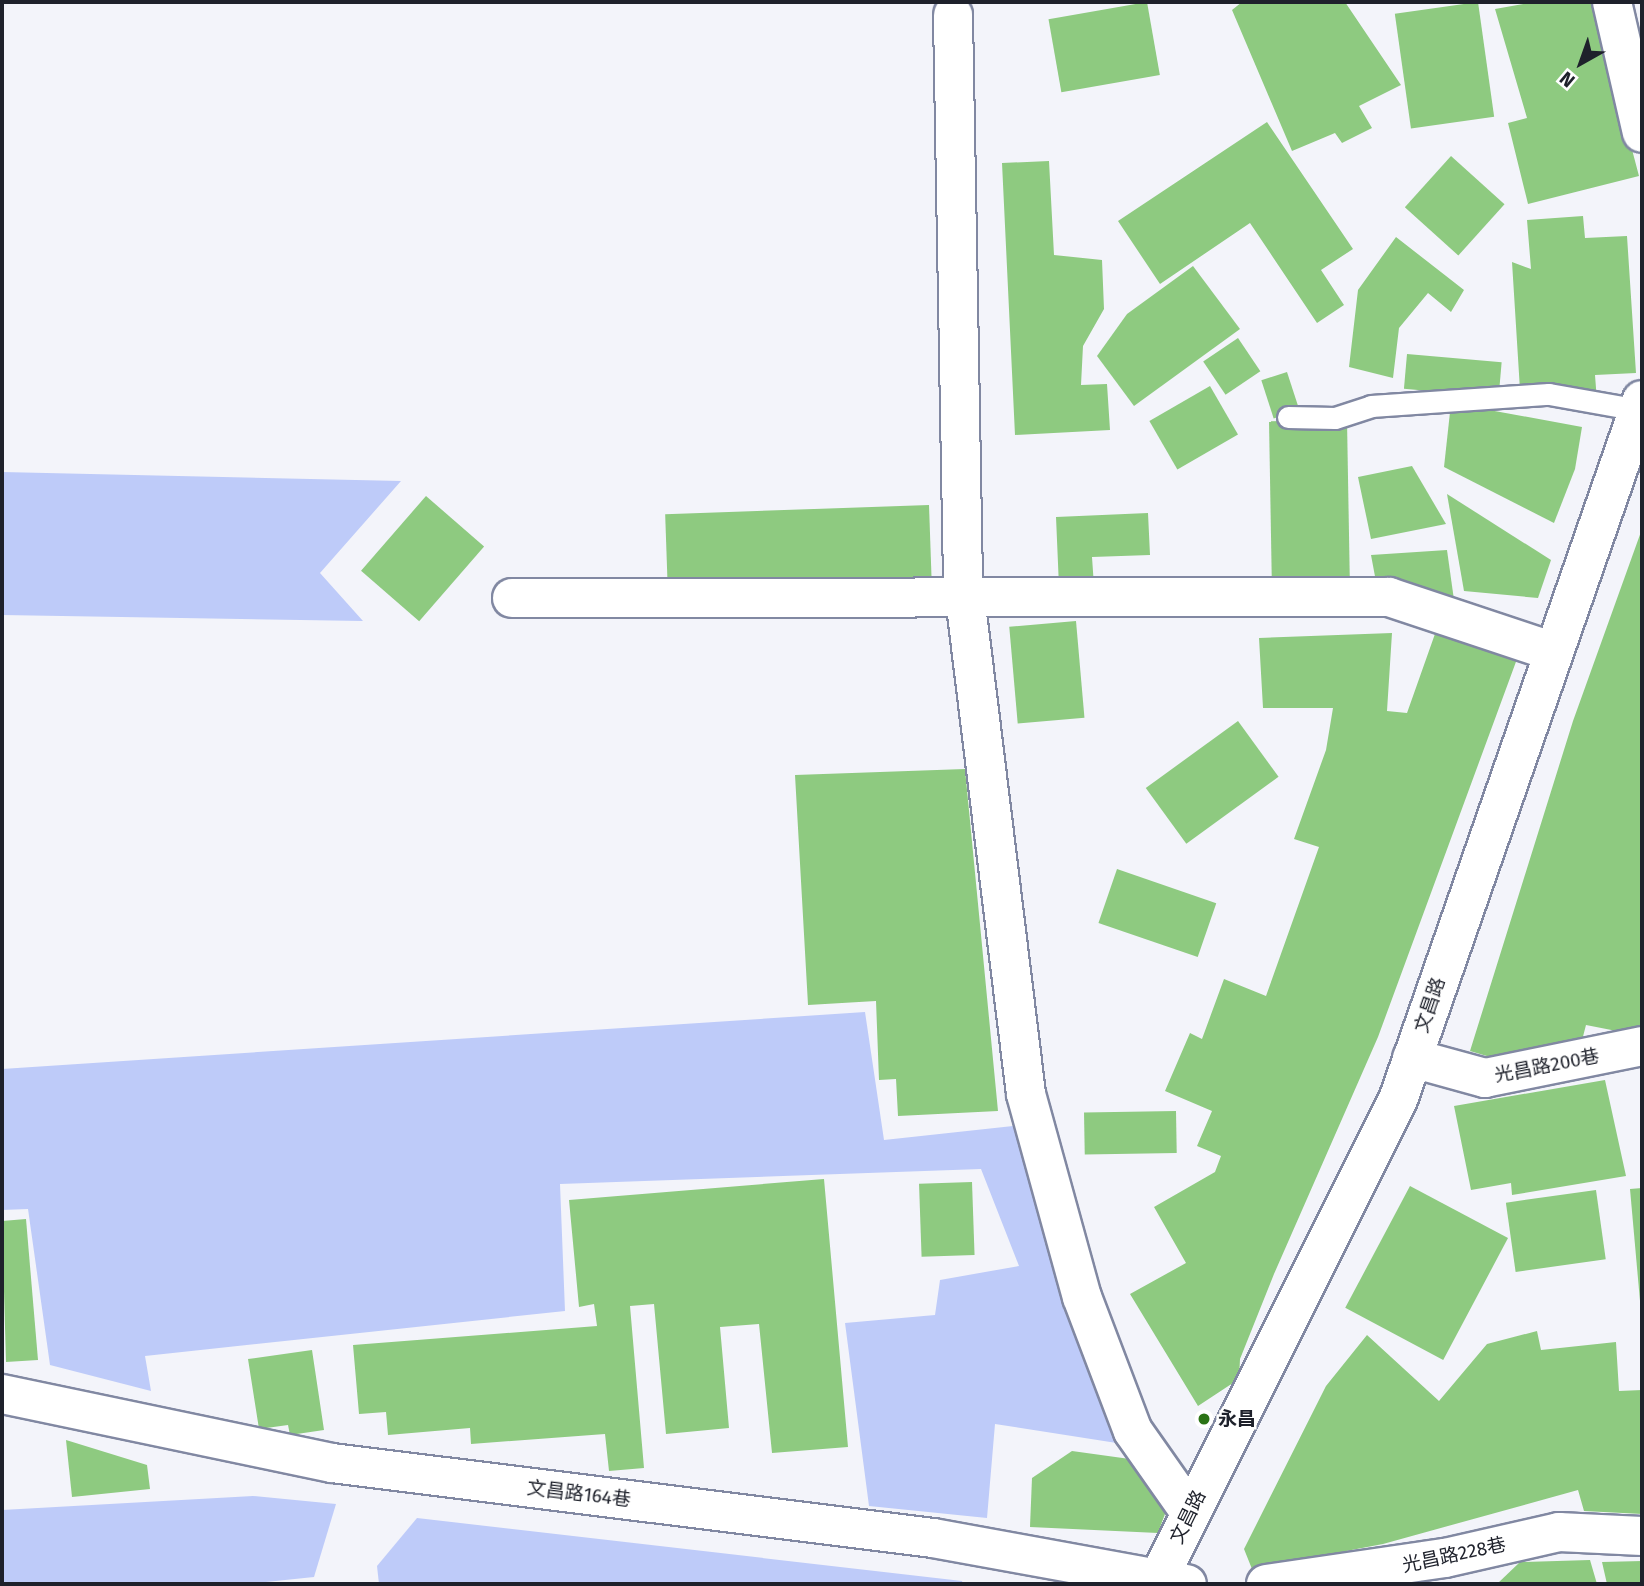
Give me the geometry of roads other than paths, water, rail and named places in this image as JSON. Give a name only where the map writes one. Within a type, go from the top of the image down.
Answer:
[{"type":"street","points":[[1612,2],[1642,133]]},
{"type":"street","points":[[953,15],[965,600],[1026,1094],[1082,1297],[1133,1431],[1190,1512]]},
{"type":"street","name":"文昌路","points":[[1167,1583],[1190,1512],[1399,1097],[1551,651],[1641,405]]},
{"type":"street","points":[[512,598],[965,600],[1389,597],[1551,651]]},
{"type":"street","name":"光昌路200巷","points":[[1412,1058],[1485,1078],[1642,1046]]},
{"type":"street","name":"文昌路164巷","points":[[2,1394],[332,1463],[933,1538],[1167,1583]]},
{"type":"street","name":"光昌路228巷","points":[[1290,1583],[1445,1558],[1559,1532],[1642,1536]]},
{"type":"lane","points":[[1288,416],[1335,418],[1371,406],[1549,394],[1641,405]]},
{"type":"place","name":"永昌","points":[[1204,1419]]}]
